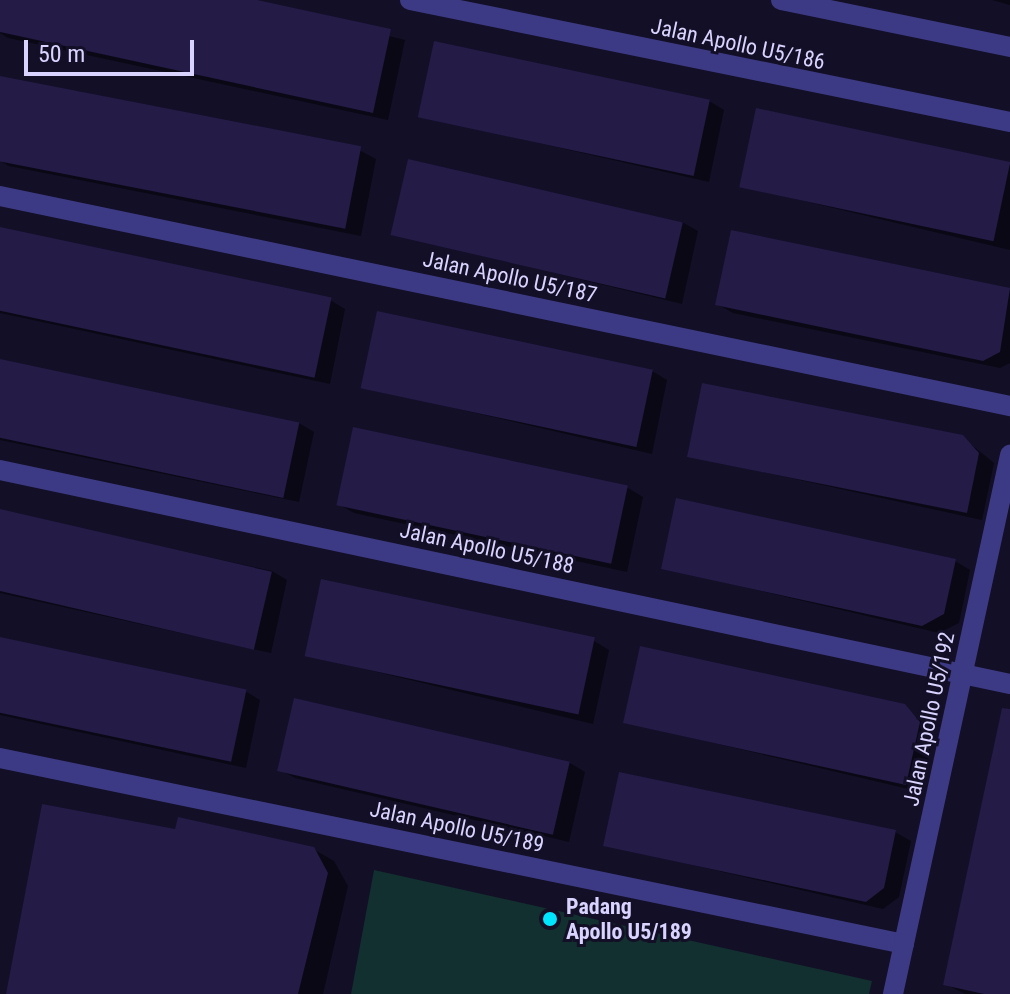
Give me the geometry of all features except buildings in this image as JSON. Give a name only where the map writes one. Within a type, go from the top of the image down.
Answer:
[{"type":"street","name":"Jalan Apollo U5/186","points":[[410,0],[1010,122]]},
{"type":"street","points":[[781,0],[1010,47]]},
{"type":"street","points":[[885,21],[890,0]]},
{"type":"street","name":"Jalan Apollo U5/187","points":[[0,196],[1010,406]]},
{"type":"street","name":"Jalan Apollo U5/192","points":[[893,994],[1010,455]]},
{"type":"street","name":"Jalan Apollo U5/188","points":[[0,470],[1010,684]]},
{"type":"street","name":"Jalan Apollo U5/189","points":[[0,758],[904,944]]},
{"type":"green space","points":[[374,870],[872,981],[869,994],[351,994]]},
{"type":"place","name":"Padang Apollo U5/189","points":[[550,919]]}]
